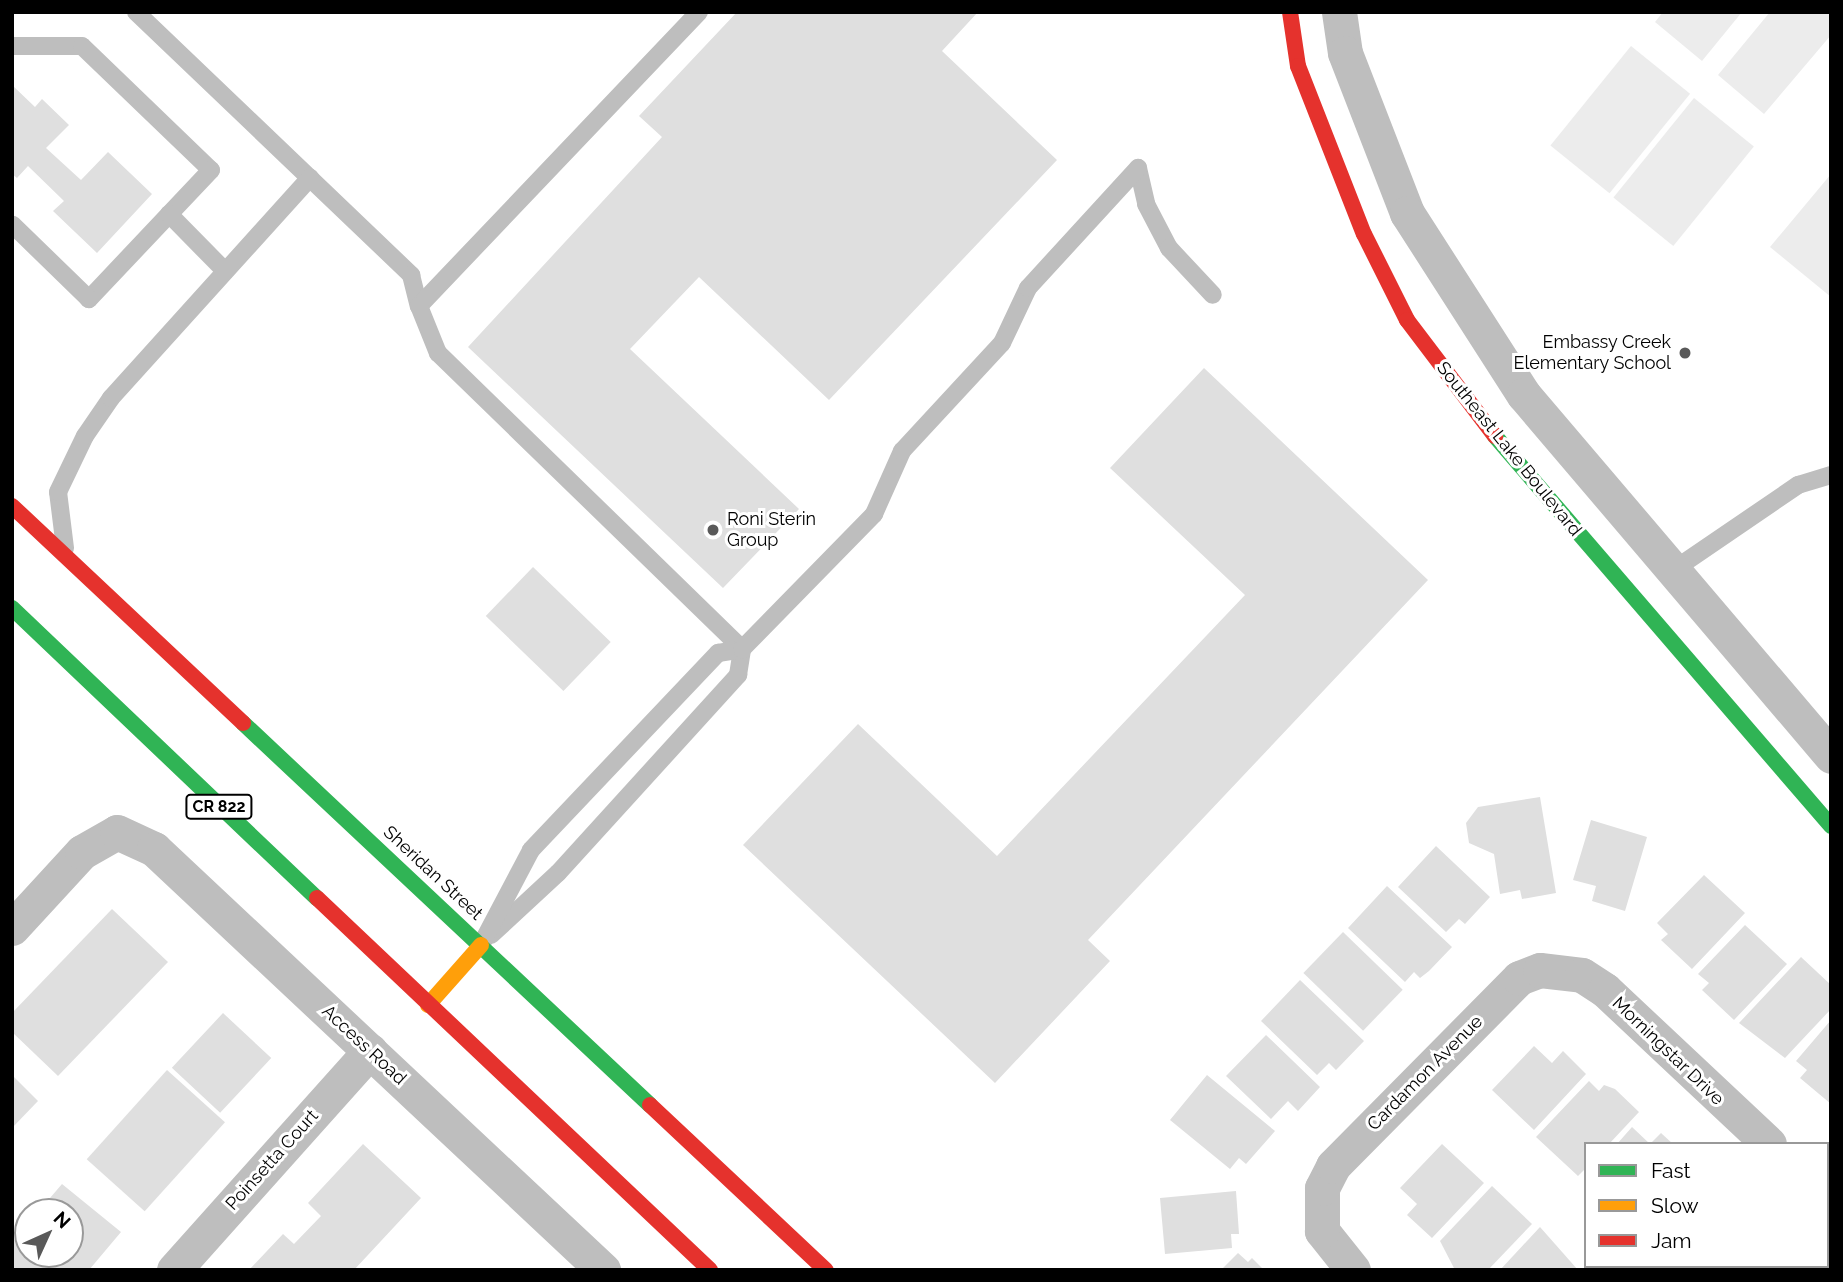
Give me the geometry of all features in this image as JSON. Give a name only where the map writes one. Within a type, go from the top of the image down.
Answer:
[{"type":"main road","name":"Southeast Lake Boulevard","points":[[1290,12],[1298,65],[1364,234],[1408,320],[1484,424],[1831,826]]},
{"type":"main road","name":"Sheridan Street","points":[[12,506],[826,1270]]},
{"type":"main road","name":"CR 822","points":[[12,608],[710,1270]]},
{"type":"main road","points":[[428,1005],[481,945]]},
{"type":"street","points":[[1339,12],[1345,53],[1407,213],[1524,395],[1831,756]]},
{"type":"street","name":"Access Road","points":[[12,928],[82,852],[117,832],[155,849],[603,1270]]},
{"type":"street","name":"Morningstar Drive","points":[[1561,970],[1605,990],[1767,1142]]},
{"type":"street","name":"Cardamon Avenue","points":[[1353,1270],[1322,1231],[1320,1209],[1333,1166],[1519,978],[1561,970]]},
{"type":"street","name":"Poinsetta Court","points":[[174,1270],[370,1051]]},
{"type":"lane","points":[[136,12],[411,275],[419,306],[438,353],[741,649]]},
{"type":"lane","points":[[419,306],[699,12]]},
{"type":"lane","points":[[12,46],[82,46],[211,170],[89,299],[12,224]]},
{"type":"lane","points":[[481,945],[531,849],[718,653],[741,649],[874,514],[902,452],[1002,344],[1028,288],[1139,168],[1146,204],[1169,248],[1213,295]]},
{"type":"lane","points":[[65,555],[58,492],[68,466],[111,398],[310,178]]},
{"type":"lane","points":[[169,214],[225,271]]},
{"type":"lane","points":[[1672,571],[1798,485],[1831,475]]},
{"type":"lane","points":[[481,945],[558,873],[738,675],[741,649]]},
{"type":"shaded area","points":[[1663,12],[1742,12],[1702,61],[1655,22]]},
{"type":"shaded area","points":[[1770,12],[1831,12],[1831,35],[1764,114],[1718,75]]},
{"type":"shaded area","points":[[1631,46],[1690,94],[1610,193],[1550,145]]},
{"type":"shaded area","points":[[1694,98],[1754,146],[1673,246],[1613,197]]},
{"type":"shaded area","points":[[1831,174],[1831,297],[1770,247]]},
{"type":"building","points":[[737,12],[978,12],[942,51],[1057,160],[829,400],[699,277],[630,349],[799,509],[723,588],[468,347],[662,137],[639,116]]},
{"type":"building","points":[[12,85],[35,107],[42,99],[69,125],[46,148],[81,180],[108,152],[152,194],[97,253],[53,211],[64,201],[28,166],[17,178],[12,174]]},
{"type":"building","points":[[1204,368],[1428,580],[1088,940],[1110,961],[995,1083],[743,845],[858,724],[997,856],[1245,595],[1110,468]]},
{"type":"building","points":[[533,567],[611,642],[563,691],[486,616]]},
{"type":"building","points":[[1540,797],[1556,893],[1522,899],[1520,890],[1500,894],[1494,854],[1469,843],[1466,823],[1478,807]]},
{"type":"building","points":[[1591,820],[1647,837],[1625,911],[1592,901],[1596,886],[1573,880]]},
{"type":"building","points":[[1436,846],[1490,897],[1465,924],[1459,919],[1446,932],[1398,887]]},
{"type":"building","points":[[1704,875],[1745,913],[1692,969],[1661,940],[1668,934],[1657,923]]},
{"type":"building","points":[[1387,886],[1452,947],[1420,978],[1414,972],[1405,982],[1348,928]]},
{"type":"building","points":[[112,909],[168,962],[58,1076],[12,1032],[12,1013]]},
{"type":"building","points":[[1745,925],[1787,964],[1734,1020],[1702,990],[1709,983],[1698,974]]},
{"type":"building","points":[[1343,932],[1403,990],[1363,1031],[1303,973]]},
{"type":"building","points":[[1801,957],[1831,985],[1831,1009],[1785,1058],[1739,1023]]},
{"type":"building","points":[[1300,980],[1364,1041],[1336,1070],[1329,1063],[1317,1075],[1261,1021]]},
{"type":"building","points":[[223,1013],[271,1058],[220,1113],[172,1068]]},
{"type":"building","points":[[1831,1020],[1831,1104],[1800,1078],[1807,1070],[1796,1061]]},
{"type":"building","points":[[1266,1035],[1320,1087],[1298,1111],[1288,1101],[1271,1119],[1226,1076]]},
{"type":"building","points":[[1534,1046],[1552,1063],[1563,1051],[1586,1074],[1534,1130],[1492,1090]]},
{"type":"building","points":[[167,1070],[225,1122],[145,1211],[87,1159]]},
{"type":"building","points":[[12,1075],[38,1101],[12,1128]]},
{"type":"building","points":[[1207,1075],[1275,1131],[1246,1164],[1239,1158],[1230,1169],[1170,1120]]},
{"type":"building","points":[[1589,1081],[1599,1091],[1604,1085],[1615,1089],[1639,1112],[1611,1142],[1584,1142],[1584,1170],[1578,1176],[1536,1137]]},
{"type":"building","points":[[1632,1127],[1648,1142],[1619,1142]]},
{"type":"building","points":[[1661,1133],[1671,1142],[1652,1142]]},
{"type":"building","points":[[363,1144],[421,1198],[354,1270],[249,1270],[283,1234],[294,1244],[321,1216],[308,1203]]},
{"type":"building","points":[[1442,1144],[1484,1183],[1432,1238],[1407,1215],[1417,1204],[1400,1188]]},
{"type":"building","points":[[62,1184],[79,1198],[50,1198]]},
{"type":"building","points":[[1492,1186],[1532,1224],[1488,1270],[1455,1270],[1440,1241]]},
{"type":"building","points":[[1236,1191],[1239,1234],[1231,1234],[1232,1248],[1165,1254],[1160,1198]]},
{"type":"building","points":[[84,1202],[121,1232],[89,1270],[12,1270],[14,1241],[14,1268],[84,1268]]},
{"type":"building","points":[[1540,1227],[1578,1270],[1500,1270]]},
{"type":"building","points":[[1238,1253],[1248,1262],[1252,1258],[1264,1270],[1221,1270]]},
{"type":"building","points":[[1716,1268],[1755,1268],[1753,1270]]},
{"type":"building","points":[[1815,1268],[1817,1270],[1760,1270]]},
{"type":"traffic: fast","points":[[1495,436],[1831,826]]},
{"type":"traffic: fast","points":[[12,608],[317,898]]},
{"type":"traffic: fast","points":[[243,723],[650,1105]]},
{"type":"traffic: slow","points":[[428,1005],[481,945]]},
{"type":"traffic: jam","points":[[1290,12],[1298,66],[1364,234],[1407,320],[1495,436]]},
{"type":"traffic: jam","points":[[12,506],[243,723]]},
{"type":"traffic: jam","points":[[317,898],[710,1270]]},
{"type":"traffic: jam","points":[[650,1105],[826,1270]]},
{"type":"place","name":"Embassy Creek Elementary School","points":[[1685,353]]},
{"type":"place","name":"Roni Sterin Group","points":[[713,530]]}]
